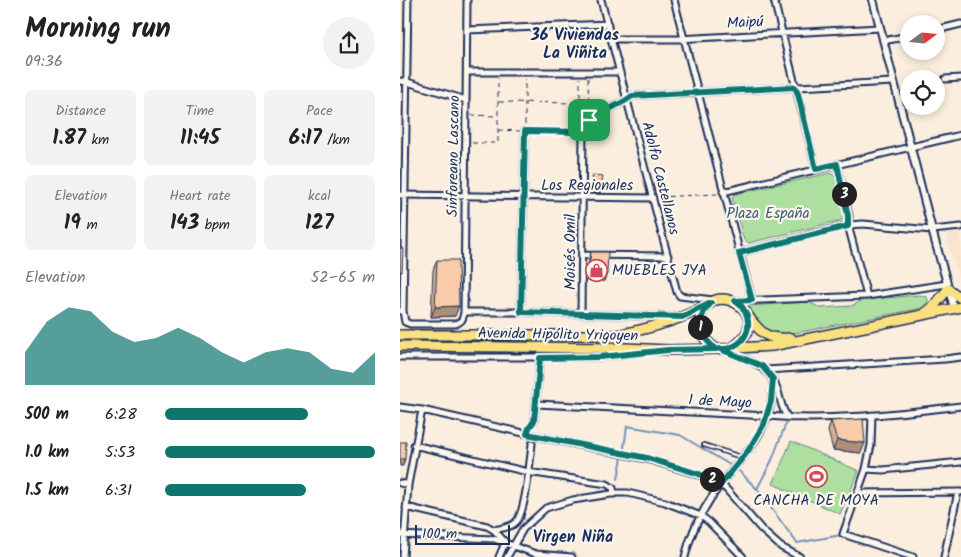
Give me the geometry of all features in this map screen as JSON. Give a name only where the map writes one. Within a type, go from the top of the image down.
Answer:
[{"type":"main road","points":[[923,314],[934,306],[948,287],[961,298]]},
{"type":"main road","points":[[816,336],[773,338],[764,335],[744,309],[735,301],[726,299],[713,302],[701,315],[700,323],[704,338],[718,349],[772,346],[957,308]]},
{"type":"main road","name":"Avenida Hipólito Yrigoyen","points":[[400,336],[611,335],[629,333],[682,317],[713,302]]},
{"type":"main road","points":[[732,348],[745,336],[749,323],[748,316]]},
{"type":"main road","name":"Avenida Hipólito Yrigoyen","points":[[400,346],[718,349]]},
{"type":"street","points":[[408,0],[408,82],[402,195],[402,311],[405,322],[410,324],[456,324],[464,318],[464,312],[682,317]]},
{"type":"street","name":"Sinforeano Lascano","points":[[464,312],[467,0]]},
{"type":"street","name":"Adolfo Castellanos","points":[[601,0],[677,292],[680,296],[713,302]]},
{"type":"street","points":[[674,0],[752,300]]},
{"type":"street","points":[[774,0],[816,169]]},
{"type":"street","points":[[873,0],[932,230],[948,287],[957,308]]},
{"type":"street","points":[[467,30],[608,24]]},
{"type":"street","points":[[945,28],[961,24]]},
{"type":"street","name":"Maipú","points":[[612,39],[684,38],[880,28]]},
{"type":"street","points":[[883,41],[900,38]]},
{"type":"street","points":[[466,72],[620,72]]},
{"type":"street","points":[[946,79],[961,78]]},
{"type":"street","points":[[400,81],[466,100]]},
{"type":"street","points":[[583,132],[589,120],[628,100],[632,96],[894,82]]},
{"type":"street","points":[[521,312],[525,131]]},
{"type":"street","name":"Moisés Omil","points":[[582,314],[583,132]]},
{"type":"street","points":[[723,192],[961,135]]},
{"type":"street","points":[[837,164],[848,216],[848,226],[867,296]]},
{"type":"street","name":"Los Regionales","points":[[402,195],[653,198]]},
{"type":"street","points":[[739,253],[863,224],[932,230],[961,227]]},
{"type":"street","points":[[583,256],[668,256]]},
{"type":"street","points":[[735,301],[867,296],[948,287]]},
{"type":"street","points":[[718,349],[751,361],[766,370],[777,387],[782,409],[788,418]]},
{"type":"street","points":[[400,357],[600,357],[668,350]]},
{"type":"street","points":[[766,370],[945,360],[961,357]]},
{"type":"street","points":[[534,421],[540,358]]},
{"type":"street","points":[[685,557],[701,516],[721,484],[743,458],[768,416],[773,379]]},
{"type":"street","name":"1 de Mayo","points":[[536,404],[816,419],[961,407]]},
{"type":"street","points":[[400,407],[422,410],[527,434],[647,458],[699,474],[721,484],[762,530],[797,557]]},
{"type":"street","points":[[404,557],[402,535],[408,485],[422,410]]},
{"type":"street","points":[[872,415],[871,445],[866,469],[843,534],[913,557]]},
{"type":"street","points":[[494,530],[511,526],[518,521],[523,508],[532,444]]},
{"type":"street","points":[[414,445],[528,472],[607,484],[613,488],[614,494]]},
{"type":"street","points":[[866,469],[883,470],[961,462]]},
{"type":"street","points":[[400,483],[408,485]]},
{"type":"street","points":[[858,493],[960,492],[944,557]]},
{"type":"street","points":[[507,557],[523,529],[546,508],[573,500],[628,493],[685,508],[701,516],[743,557]]},
{"type":"street","points":[[406,507],[487,526],[494,530],[505,543]]},
{"type":"street","points":[[402,535],[494,539],[536,554],[572,557]]},
{"type":"street","points":[[499,557],[505,543]]},
{"type":"lane","points":[[527,434],[534,421]]},
{"type":"lane","points":[[704,445],[743,458]]},
{"type":"path","points":[[466,142],[498,143],[498,72]]},
{"type":"path","points":[[525,72],[525,131]]},
{"type":"path","points":[[498,130],[583,132],[580,126],[580,72]]},
{"type":"path","points":[[588,72],[589,120]]},
{"type":"path","points":[[498,102],[580,103]]},
{"type":"path","points":[[466,115],[498,116]]},
{"type":"path","points":[[653,198],[723,192]]},
{"type":"shaded area","points":[[961,231],[961,288],[946,236],[948,233]]},
{"type":"green space","name":"Plaza España","points":[[830,173],[836,177],[845,215],[842,220],[749,243],[744,240],[732,198],[735,194]]},
{"type":"green space","points":[[919,295],[927,297],[928,302],[922,308],[795,333],[772,332],[762,326],[748,306],[809,302],[820,308],[851,306],[863,300]]},
{"type":"green space","name":"CANCHA DE MOYA","points":[[791,441],[859,471],[840,514],[773,484]]},
{"type":"building","points":[[593,175],[603,176],[601,188],[591,188]]},
{"type":"building","points":[[400,248],[403,248],[402,272],[400,271]]},
{"type":"building","points":[[591,252],[608,252],[607,273],[588,273]]},
{"type":"building","points":[[437,260],[458,260],[459,306],[435,307]]},
{"type":"building","points":[[863,419],[865,443],[837,440],[831,421]]},
{"type":"building","points":[[400,442],[406,442],[405,459],[400,459]]},
{"type":"waterway","points":[[757,489],[772,460],[788,418]]},
{"type":"waterway","points":[[624,448],[627,426],[680,435],[730,465]]},
{"type":"waterway","points":[[618,479],[622,457]]},
{"type":"waterway","points":[[739,471],[757,489],[797,543],[841,535]]},
{"type":"waterway","points":[[523,510],[524,519]]},
{"type":"place","name":"MUEBLES JYA","points":[[596,270]]},
{"type":"place","name":"CANCHA DE MOYA","points":[[816,477]]},
{"type":"district","name":"36 Viviendas La Viñita","points":[[575,43]]},
{"type":"district","name":"Virgen Niña","points":[[573,536]]},
{"type":"route","points":[[795,87],[816,169],[837,164],[848,216],[848,226],[739,253],[752,300],[735,301],[748,316],[748,330],[741,342],[732,348],[720,349],[762,366],[773,379],[768,416],[748,451],[721,484],[699,474],[647,458],[527,434],[534,421],[540,358],[600,357],[668,350],[716,349],[704,338],[700,323],[701,315],[711,303],[682,317],[521,312],[525,131],[583,132],[585,124],[589,120],[620,105],[632,96],[795,87]]}]
